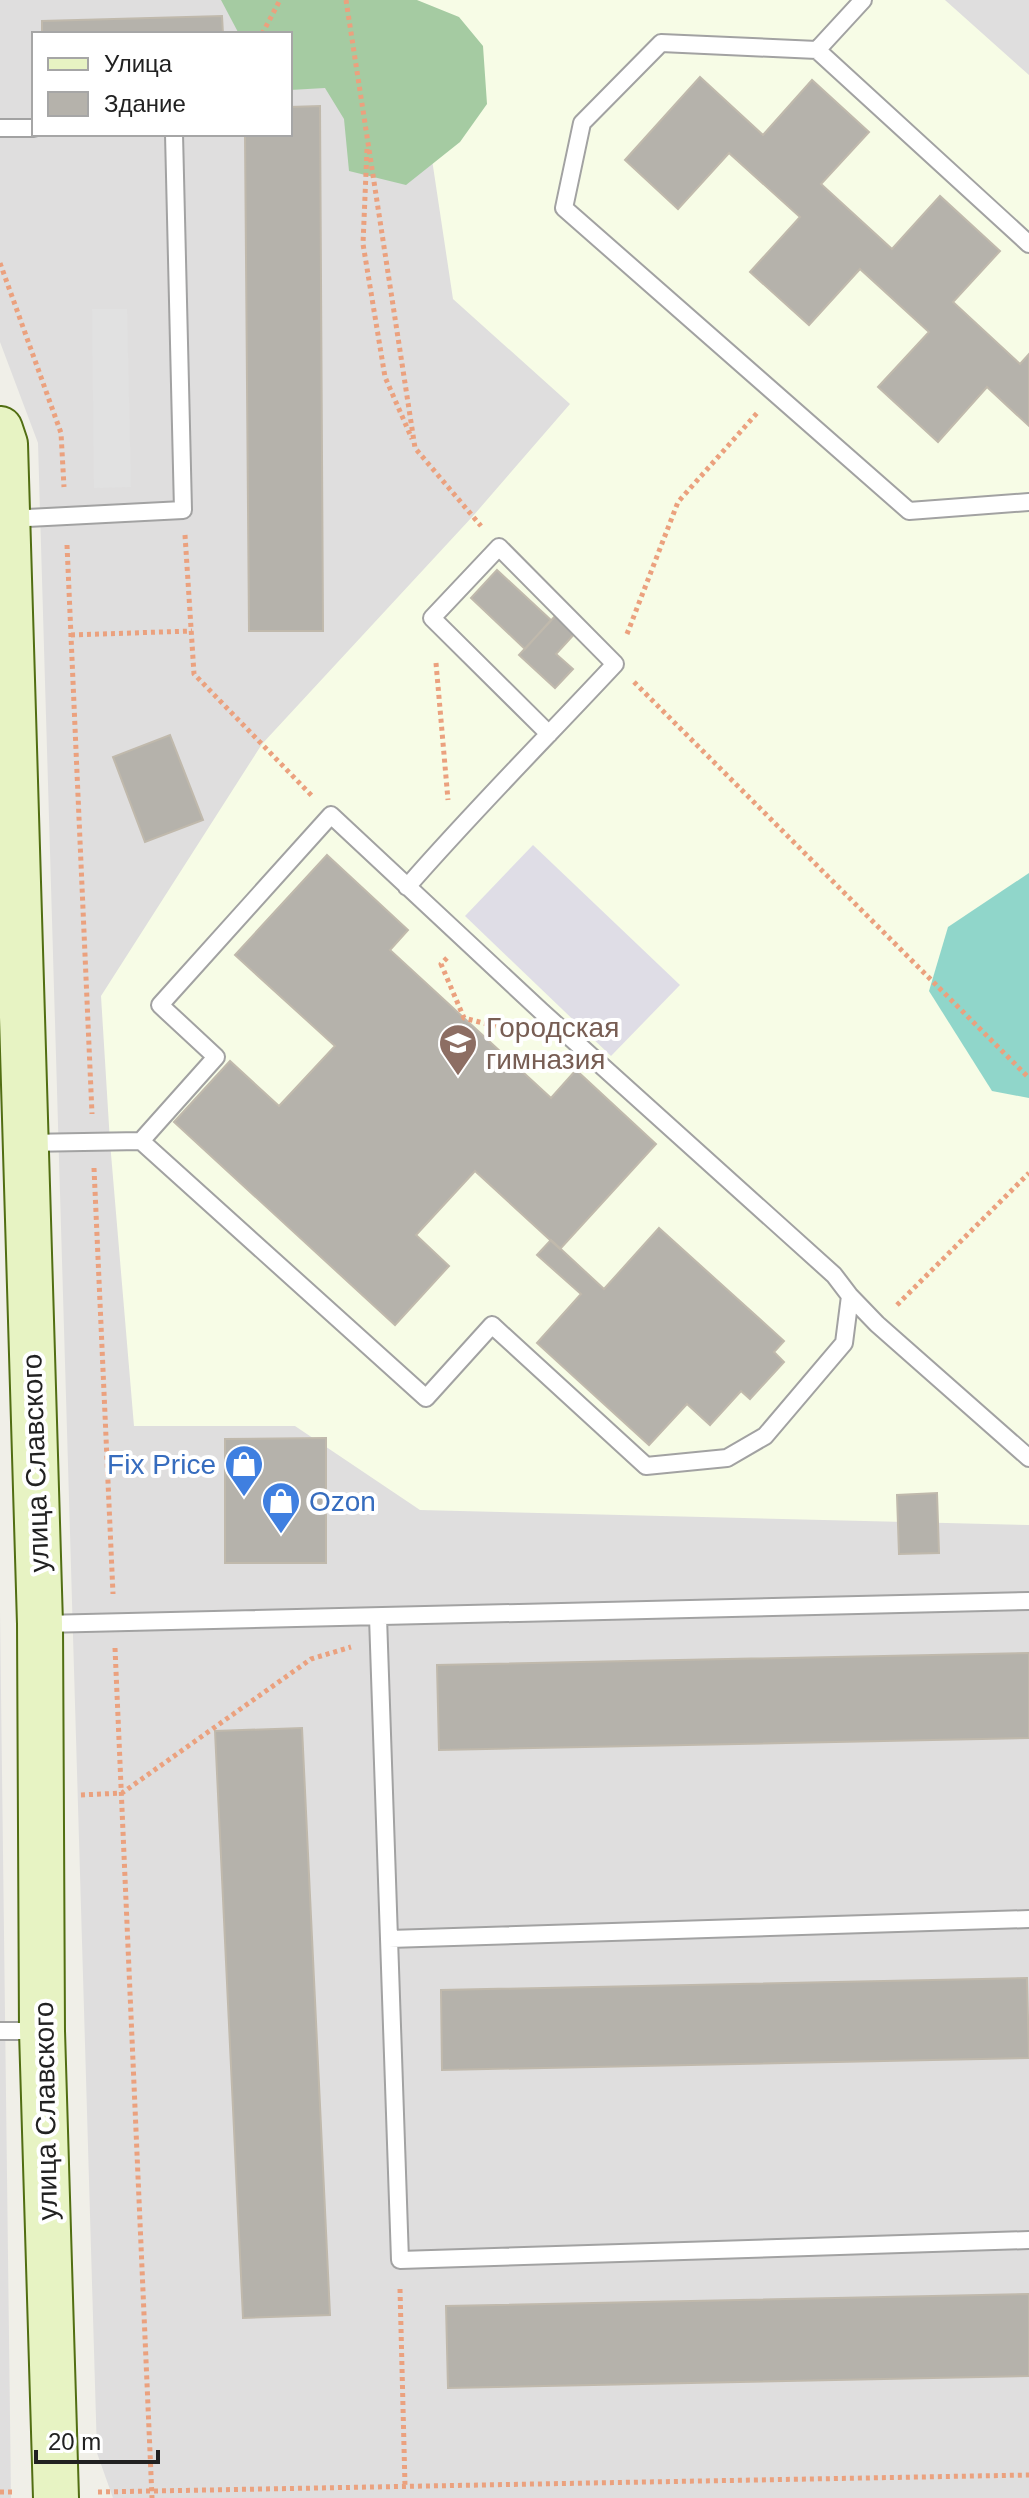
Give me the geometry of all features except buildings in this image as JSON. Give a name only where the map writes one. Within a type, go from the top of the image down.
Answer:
[{"type":"street","name":"улица Славского","points":[[0,429],[5,444],[7,519],[8,831],[24,1143],[20,1205],[40,1624],[40,1798],[21,2031],[56,2496]]},
{"type":"lane","points":[[817,50],[863,0]]},
{"type":"lane","points":[[1029,244],[817,50],[661,43],[582,123],[564,208],[909,511],[1029,502]]},
{"type":"lane","points":[[0,128],[32,128]]},
{"type":"lane","points":[[7,519],[183,510],[174,136]]},
{"type":"lane","points":[[407,887],[615,664],[499,547],[432,618],[549,734]]},
{"type":"lane","points":[[141,1141],[216,1057],[160,1005],[331,815],[541,1011],[834,1275],[877,1324],[1029,1458]]},
{"type":"lane","points":[[24,1143],[141,1141],[426,1398],[492,1325],[646,1466],[727,1458],[765,1436],[844,1343],[850,1296]]},
{"type":"lane","points":[[40,1624],[1029,1601]]},
{"type":"lane","points":[[378,1617],[400,2260],[1029,2240]]},
{"type":"lane","points":[[389,1939],[1029,1919]]},
{"type":"path","points":[[263,32],[280,0]]},
{"type":"path","points":[[346,0],[415,448]]},
{"type":"path","points":[[367,134],[363,244],[385,377],[415,448],[499,547]]},
{"type":"path","points":[[0,263],[61,433],[152,2495]]},
{"type":"path","points":[[775,393],[678,502],[615,664],[1029,1078]]},
{"type":"path","points":[[183,510],[194,674],[331,815]]},
{"type":"path","points":[[186,546],[196,546]]},
{"type":"path","points":[[432,618],[452,836]]},
{"type":"path","points":[[71,635],[192,631]]},
{"type":"path","points":[[441,964],[464,1018],[520,1034]]},
{"type":"path","points":[[877,1324],[1029,1173]]},
{"type":"path","points":[[40,1798],[122,1793],[311,1659],[379,1640]]},
{"type":"path","points":[[400,2260],[405,2486]]},
{"type":"path","points":[[56,2496],[405,2486],[1029,2475]]},
{"type":"shaded area","points":[[0,0],[1029,0],[1029,2498],[113,2498],[97,2453],[38,443],[0,342]]},
{"type":"shaded area","points":[[408,0],[945,0],[1029,75],[1029,1525],[420,1510],[295,1426],[134,1426],[101,996],[262,744],[473,516],[570,404],[453,299]]},
{"type":"shaded area","points":[[92,309],[127,309],[131,487],[94,488]]},
{"type":"shaded area","points":[[533,845],[680,985],[611,1056],[465,916]]},
{"type":"shaded area","points":[[1029,873],[1029,1098],[992,1091],[929,991],[948,927]]},
{"type":"shaded area","points":[[0,1611],[11,2498],[0,2498]]},
{"type":"green space","points":[[221,0],[417,0],[459,17],[483,46],[487,104],[460,142],[406,185],[349,171],[344,119],[325,88],[292,90],[292,32],[238,32]]},
{"type":"place","name":"Городская гимназия","points":[[458,1077]]},
{"type":"place","name":"Fix Price","points":[[244,1498]]},
{"type":"place","name":"Ozon","points":[[281,1535]]}]
